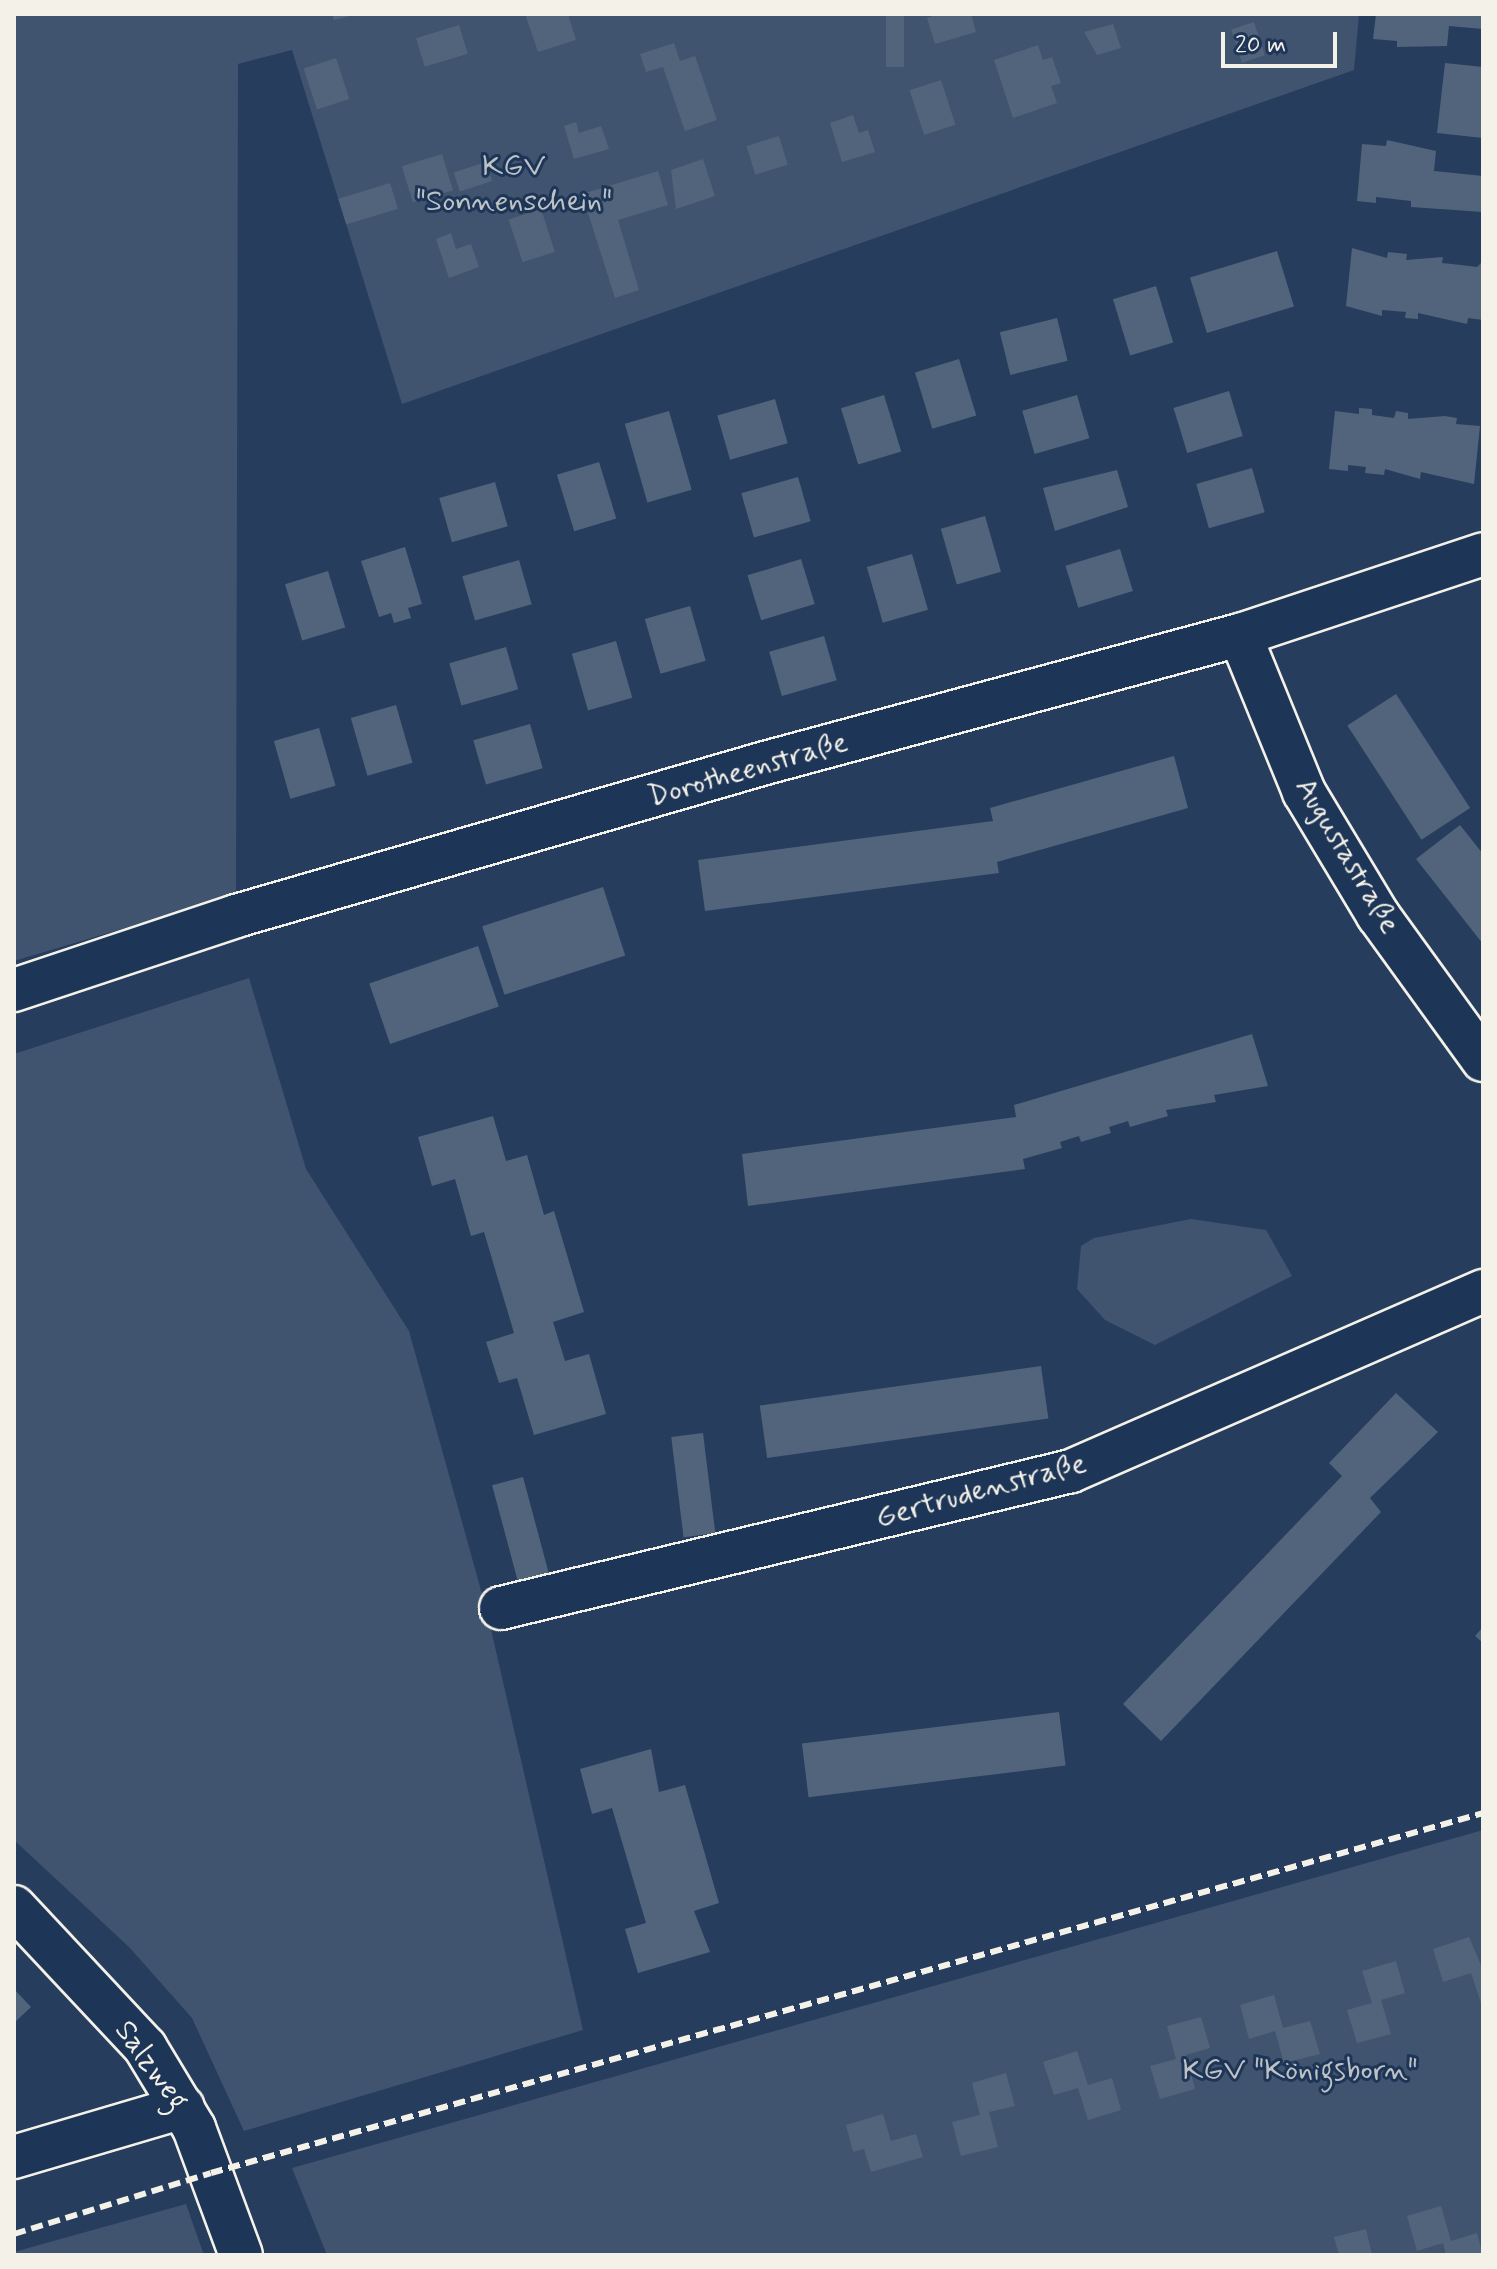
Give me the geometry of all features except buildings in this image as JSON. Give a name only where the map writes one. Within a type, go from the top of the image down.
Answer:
[{"type":"street","name":"Dorotheenstraße","points":[[14,990],[236,916],[765,763],[1240,635],[1483,554]]},
{"type":"street","name":"Augustastraße","points":[[1240,635],[1304,792],[1378,915],[1483,1060]]},
{"type":"street","name":"Gertrudenstraße","points":[[501,1608],[1071,1471],[1483,1291]]},
{"type":"street","name":"Salzweg","points":[[14,1907],[145,2047],[183,2107],[241,2255]]},
{"type":"street","points":[[14,2157],[183,2107]]},
{"type":"green space","name":"KGV \"Sonnenschein\"","points":[[14,14],[1359,14],[1354,70],[402,404],[292,50],[238,64],[236,895],[14,961]]},
{"type":"green space","points":[[249,978],[306,1169],[409,1331],[487,1612],[583,2030],[244,2131],[192,2018],[129,1947],[14,1840],[14,1054]]},
{"type":"green space","points":[[1191,1219],[1266,1230],[1292,1276],[1155,1345],[1105,1320],[1077,1289],[1081,1246],[1094,1238]]},
{"type":"green space","name":"KGV \"Königsborn\"","points":[[1483,1830],[1483,2255],[327,2255],[292,2168]]},
{"type":"green space","points":[[186,2204],[204,2255],[14,2255],[14,2252]]},
{"type":"railway","points":[[14,2234],[211,2173],[1483,1813]]}]
